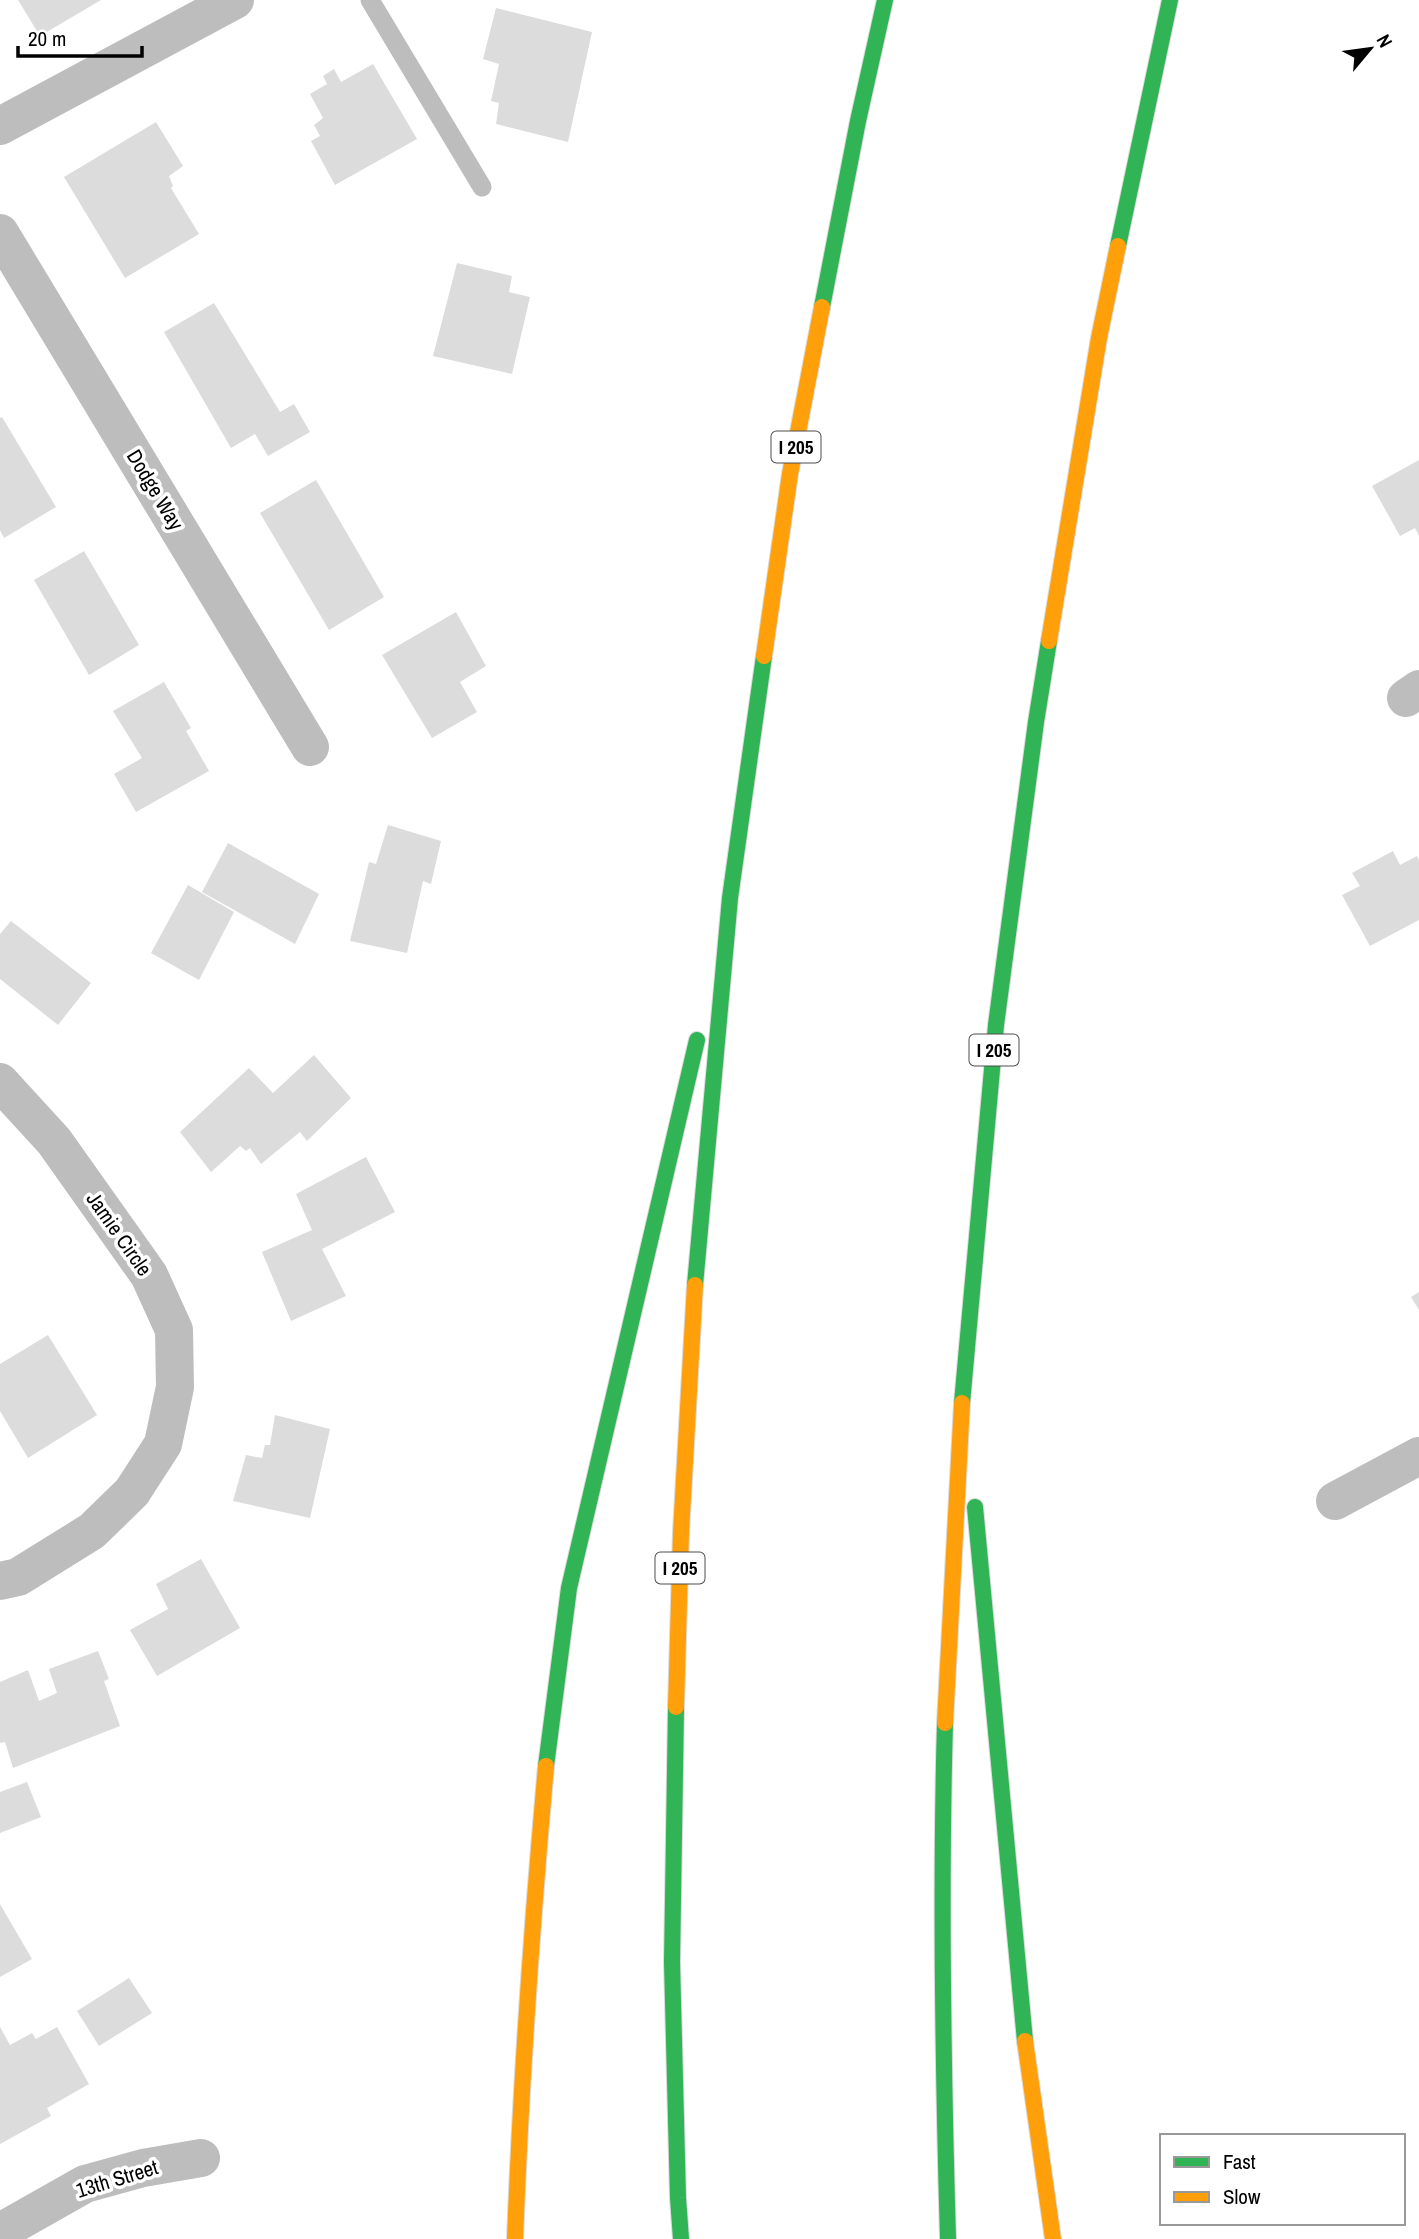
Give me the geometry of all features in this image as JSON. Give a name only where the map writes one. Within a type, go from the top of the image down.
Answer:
[{"type":"highway","name":"I 205","points":[[681,2239],[672,1962],[673,1795],[681,1532],[696,1264],[730,898],[790,474],[885,0]]},
{"type":"highway","name":"I 205","points":[[948,2239],[941,1859],[947,1655],[963,1379],[996,1025],[1036,722],[1099,338],[1170,0]]},
{"type":"highway","points":[[515,2239],[520,2116],[547,1750],[569,1588],[730,898]]},
{"type":"highway","points":[[963,1379],[1027,2066],[1053,2239]]},
{"type":"street","points":[[0,125],[235,0]]},
{"type":"street","name":"Dodge Way","points":[[0,233],[310,747]]},
{"type":"street","name":"Jamie Circle","points":[[0,1082],[54,1142],[149,1275],[174,1330],[175,1387],[163,1444],[132,1492],[92,1531],[18,1577],[0,1581]]},
{"type":"street","points":[[1335,1501],[1419,1456]]},
{"type":"street","name":"13th Street","points":[[0,2232],[85,2184],[142,2168],[201,2158]]},
{"type":"lane","points":[[370,0],[482,187]]},
{"type":"building","points":[[18,0],[101,0],[40,36]]},
{"type":"building","points":[[496,8],[592,32],[568,142],[496,124],[499,103],[491,101],[499,64],[483,59]]},
{"type":"building","points":[[373,64],[417,139],[335,185],[311,141],[320,136],[314,125],[323,118],[310,94],[327,84],[323,76],[334,69],[341,82]]},
{"type":"building","points":[[156,122],[183,166],[169,176],[173,186],[171,188],[199,234],[125,278],[64,177]]},
{"type":"building","points":[[457,263],[512,276],[509,292],[530,297],[512,374],[433,356]]},
{"type":"building","points":[[214,303],[280,412],[294,404],[310,432],[268,456],[255,434],[231,448],[164,332]]},
{"type":"building","points":[[2,417],[56,507],[4,538],[0,530]]},
{"type":"building","points":[[1419,460],[1419,536],[1415,528],[1400,536],[1372,486]]},
{"type":"building","points":[[316,480],[384,597],[329,630],[260,513]]},
{"type":"building","points":[[84,551],[139,645],[89,675],[34,580]]},
{"type":"building","points":[[456,612],[486,666],[460,682],[477,712],[432,738],[382,655]]},
{"type":"building","points":[[164,682],[191,728],[186,731],[209,771],[136,812],[114,774],[142,758],[113,711]]},
{"type":"building","points":[[388,825],[441,841],[431,884],[423,881],[407,953],[350,941],[369,862],[376,864]]},
{"type":"building","points":[[228,843],[319,894],[295,944],[202,892]]},
{"type":"building","points":[[1393,851],[1400,865],[1417,856],[1419,860],[1419,920],[1370,946],[1342,895],[1360,886],[1352,873]]},
{"type":"building","points":[[188,885],[234,912],[199,980],[151,953]]},
{"type":"building","points":[[11,921],[91,983],[58,1025],[0,979],[0,934]]},
{"type":"building","points":[[314,1055],[351,1098],[307,1141],[300,1132],[261,1164],[250,1148],[246,1151],[240,1146],[211,1172],[180,1132],[249,1068],[273,1093]]},
{"type":"building","points":[[366,1157],[395,1212],[322,1249],[346,1296],[291,1321],[262,1252],[312,1230],[296,1194]]},
{"type":"building","points":[[1419,1292],[1419,1310],[1411,1297]]},
{"type":"building","points":[[48,1335],[97,1415],[28,1458],[0,1411],[0,1364]]},
{"type":"building","points":[[275,1415],[330,1429],[310,1518],[233,1501],[246,1455],[262,1458],[265,1445],[270,1445]]},
{"type":"building","points":[[201,1559],[240,1628],[157,1676],[130,1630],[168,1609],[156,1584]]},
{"type":"building","points":[[98,1651],[109,1679],[104,1681],[120,1726],[13,1768],[5,1742],[0,1743],[0,1682],[28,1670],[39,1701],[57,1693],[49,1669]]},
{"type":"building","points":[[27,1782],[41,1817],[0,1833],[0,1792]]},
{"type":"building","points":[[0,1904],[32,1959],[0,1977]]},
{"type":"building","points":[[129,1978],[152,2013],[99,2046],[77,2011]]},
{"type":"building","points":[[0,2027],[10,2045],[32,2033],[36,2039],[57,2027],[89,2084],[47,2108],[51,2116],[0,2144]]},
{"type":"traffic: fast","points":[[822,307],[858,121],[885,0]]},
{"type":"traffic: fast","points":[[1118,246],[1170,0]]},
{"type":"traffic: fast","points":[[962,1403],[996,1025],[1049,641]]},
{"type":"traffic: fast","points":[[695,1285],[730,898],[764,656]]},
{"type":"traffic: fast","points":[[546,1766],[569,1588],[697,1040]]},
{"type":"traffic: fast","points":[[975,1507],[1025,2041]]},
{"type":"traffic: fast","points":[[676,1707],[672,1962],[681,2239]]},
{"type":"traffic: fast","points":[[945,1723],[943,1981],[948,2239]]},
{"type":"traffic: slow","points":[[1049,641],[1099,338],[1118,246]]},
{"type":"traffic: slow","points":[[764,656],[790,474],[822,307]]},
{"type":"traffic: slow","points":[[676,1707],[681,1532],[695,1285]]},
{"type":"traffic: slow","points":[[945,1723],[962,1403]]},
{"type":"traffic: slow","points":[[515,2239],[520,2121],[546,1766]]},
{"type":"traffic: slow","points":[[1025,2041],[1053,2239]]}]
